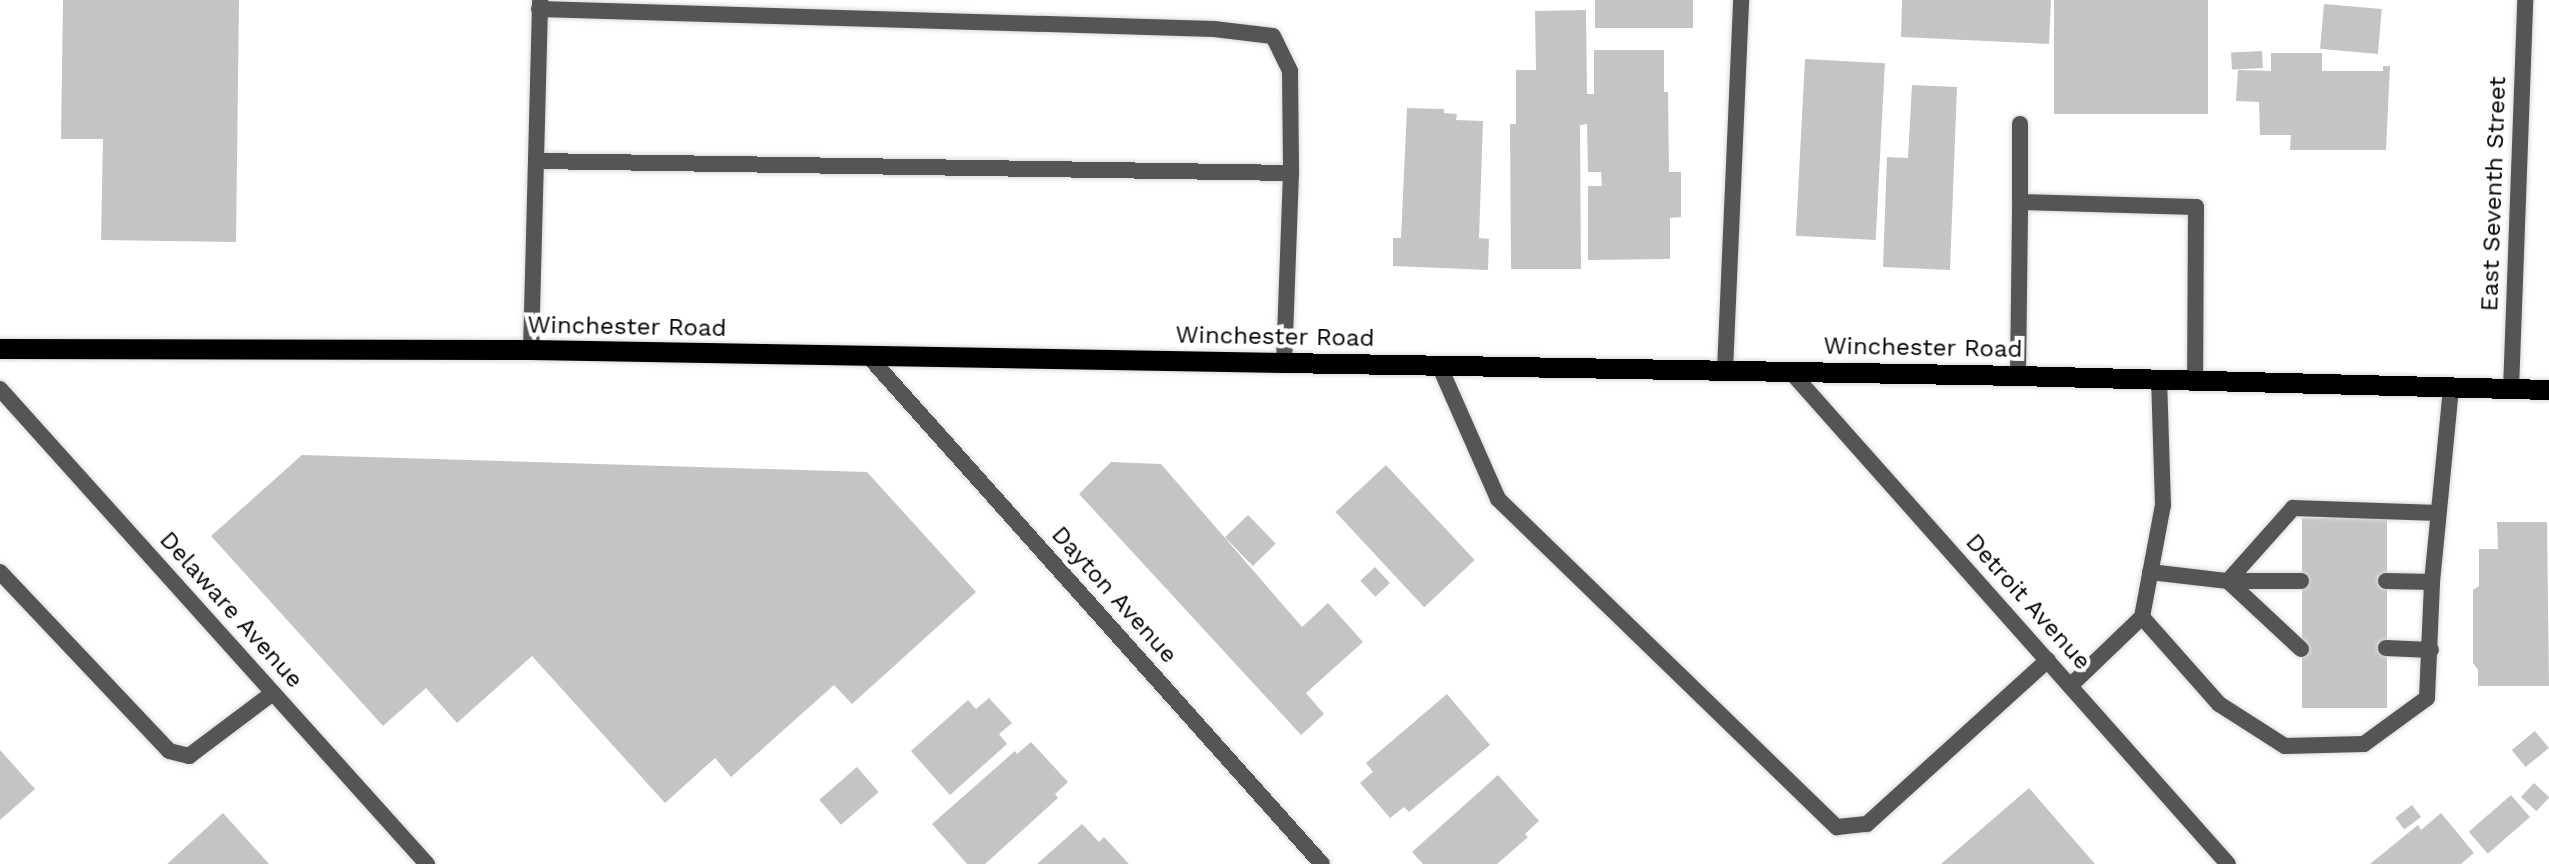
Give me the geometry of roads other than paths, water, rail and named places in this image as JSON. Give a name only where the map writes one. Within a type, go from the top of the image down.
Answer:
[{"type":"main road","name":"Winchester Road","points":[[0,349],[531,350],[1725,370],[2549,390]]},
{"type":"street","points":[[1725,370],[1741,0]]},
{"type":"street","name":"East Seventh Street","points":[[2511,390],[2525,0]]},
{"type":"street","points":[[531,350],[540,5],[1214,29],[1273,36],[1290,71],[1291,173],[1284,363]]},
{"type":"street","points":[[2018,376],[2020,124]]},
{"type":"street","points":[[536,161],[1291,173]]},
{"type":"street","points":[[2020,202],[2196,207],[2195,380]]},
{"type":"street","name":"Dayton Avenue","points":[[870,358],[1322,864]]},
{"type":"street","points":[[1439,365],[1498,499],[1837,827],[1867,824],[2048,660]]},
{"type":"street","name":"Detroit Avenue","points":[[1791,372],[2228,864]]},
{"type":"street","points":[[2070,686],[2142,617],[2163,505],[2159,381]]},
{"type":"street","points":[[2142,617],[2219,704],[2285,746],[2364,744],[2427,698],[2432,582],[2451,388]]},
{"type":"street","name":"Delaware Avenue","points":[[0,389],[427,864]]},
{"type":"street","points":[[2228,581],[2293,508],[2438,513]]},
{"type":"street","points":[[0,572],[169,751],[189,756],[273,693]]},
{"type":"street","points":[[2150,572],[2228,581],[2301,581]]},
{"type":"street","points":[[2228,581],[2301,649]]},
{"type":"street","points":[[2386,581],[2432,582]]},
{"type":"street","points":[[2386,648],[2431,650]]}]
